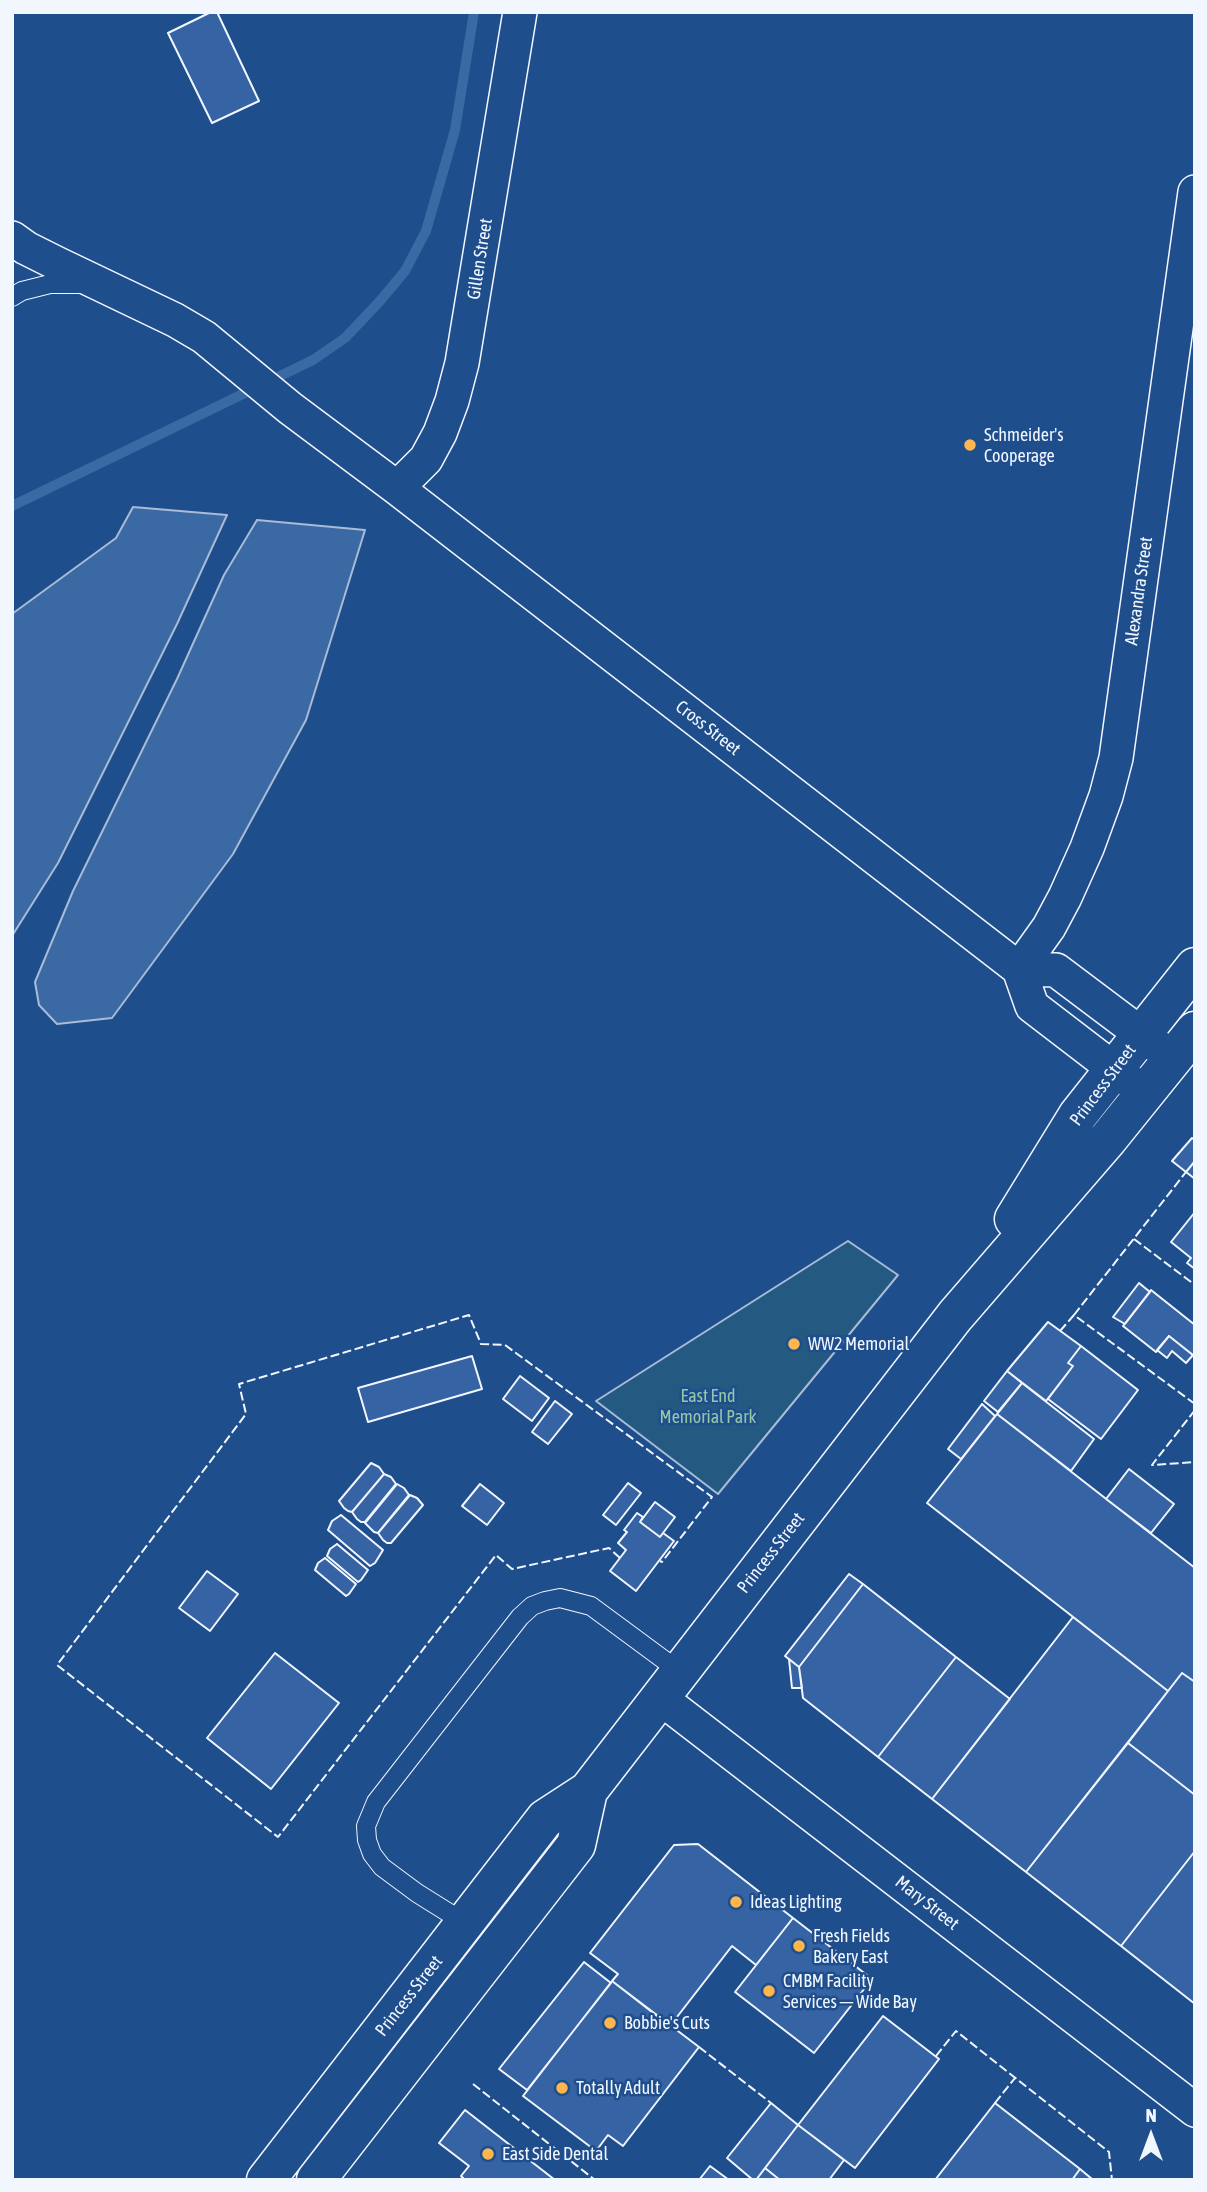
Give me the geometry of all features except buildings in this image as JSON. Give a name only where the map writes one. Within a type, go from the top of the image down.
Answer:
[{"type":"main road","name":"Princess Street","points":[[955,1316],[1078,1115],[1195,967]]},
{"type":"main road","name":"Princess Street","points":[[266,2180],[545,1819],[588,1791],[955,1316],[1108,1139],[1184,1044]]},
{"type":"main road","name":"Princess Street","points":[[317,2180],[576,1846],[588,1791]]},
{"type":"street","name":"Gillen Street","points":[[397,488],[426,459],[440,433],[462,363],[520,12]]},
{"type":"street","name":"Alexandra Street","points":[[1019,969],[1049,927],[1065,897],[1087,848],[1106,796],[1116,758],[1195,192]]},
{"type":"street","name":"Cross Street","points":[[12,238],[26,248],[175,320],[204,337],[290,408],[1019,969]]},
{"type":"street","points":[[1145,1093],[1032,1006],[1019,969],[1056,970],[1142,1034],[1184,1044]]},
{"type":"street","name":"Mary Street","points":[[669,1684],[1195,2110]]},
{"type":"lane","points":[[12,297],[22,291],[50,284],[98,284]]},
{"type":"lane","points":[[465,1923],[417,1894],[382,1867],[372,1854],[366,1826],[376,1802],[520,1617],[532,1606],[559,1598],[591,1606],[669,1684]]},
{"type":"green space","name":"East End Memorial Park","points":[[848,1241],[898,1275],[718,1494],[596,1401]]},
{"type":"shaded area","points":[[133,507],[227,515],[177,624],[58,863],[12,936],[12,614],[116,538]]},
{"type":"shaded area","points":[[257,520],[365,530],[306,720],[233,854],[112,1018],[57,1024],[39,1005],[35,982],[73,891],[177,679],[224,575]]},
{"type":"waterway","points":[[12,506],[313,360],[345,338],[380,301],[405,271],[426,231],[455,130],[474,12]]},
{"type":"fence","points":[[1074,1315],[1186,1172]]},
{"type":"fence","points":[[1134,1239],[1195,1285]]},
{"type":"fence","points":[[620,1558],[609,1548],[512,1569],[496,1555],[278,1837],[57,1665],[246,1414],[239,1384],[469,1315],[481,1344],[505,1345],[712,1497],[662,1562],[660,1561]]},
{"type":"fence","points":[[1060,1331],[1074,1315],[1195,1404]]},
{"type":"fence","points":[[1195,1410],[1152,1465],[1195,1462]]},
{"type":"fence","points":[[936,2056],[956,2031],[1109,2152],[1112,2180]]},
{"type":"fence","points":[[699,2047],[771,2103]]},
{"type":"fence","points":[[995,2103],[1015,2078]]},
{"type":"fence","points":[[473,2084],[595,2180]]},
{"type":"place","name":"Schmeider's Cooperage","points":[[970,445]]},
{"type":"place","name":"WW2 Memorial","points":[[794,1344]]},
{"type":"place","name":"Ideas Lighting","points":[[736,1902]]},
{"type":"place","name":"Fresh Fields Bakery East","points":[[799,1946]]},
{"type":"place","name":"CMBM Facility Services — Wide Bay","points":[[769,1991]]},
{"type":"place","name":"Bobbie's Cuts","points":[[610,2023]]},
{"type":"place","name":"Totally Adult","points":[[562,2088]]},
{"type":"place","name":"East Side Dental","points":[[488,2154]]}]
